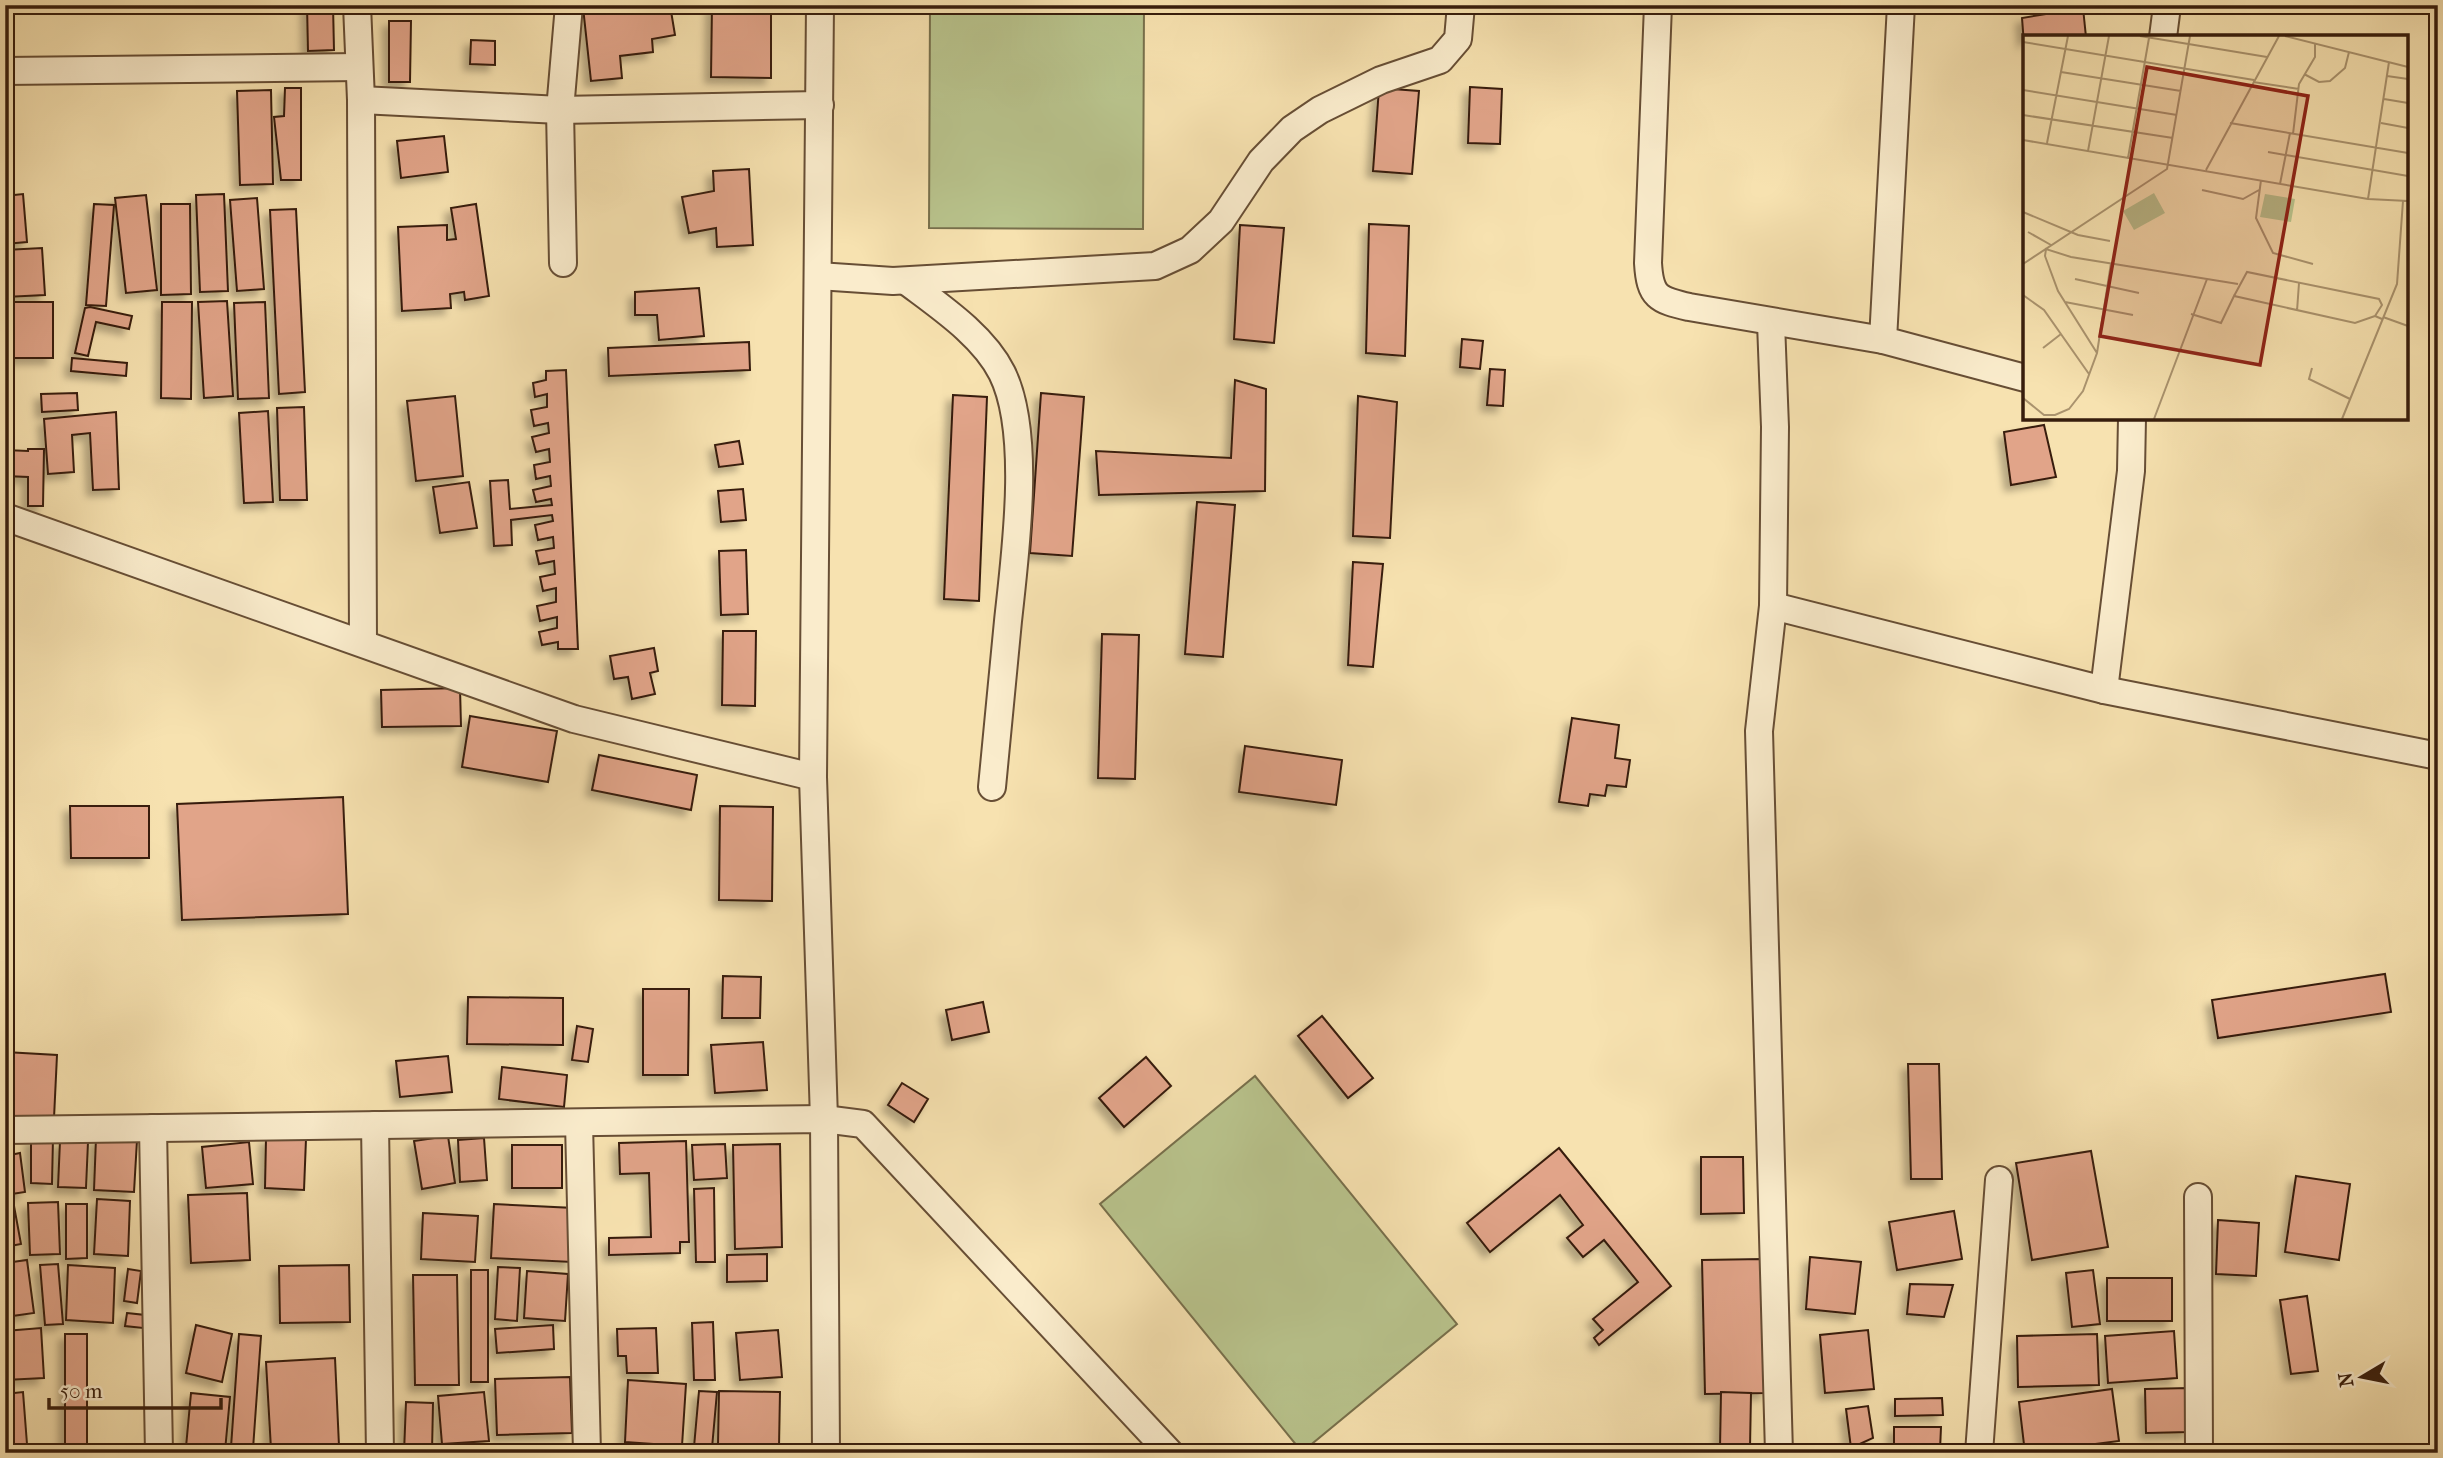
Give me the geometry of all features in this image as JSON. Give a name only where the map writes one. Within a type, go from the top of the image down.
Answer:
[{"type":"street","points":[[357,5],[361,100],[363,643]]},
{"type":"street","points":[[563,263],[560,110],[569,5]]},
{"type":"street","points":[[820,5],[813,777],[824,1119],[827,1453]]},
{"type":"street","points":[[817,276],[906,281],[1155,266],[1190,250],[1221,221],[1261,161],[1292,129],[1320,110],[1381,80],[1440,60],[1458,39],[1461,5]]},
{"type":"street","points":[[1658,5],[1648,263],[1654,292],[1661,300],[1771,323],[1883,340],[2023,377]]},
{"type":"street","points":[[1883,340],[1901,5]]},
{"type":"street","points":[[2163,35],[2167,6]]},
{"type":"street","points":[[5,71],[359,67]]},
{"type":"street","points":[[361,100],[560,110],[820,105]]},
{"type":"street","points":[[906,281],[965,326],[1002,372],[1015,411],[1018,484],[1015,550],[992,786]]},
{"type":"street","points":[[1771,323],[1775,427],[1773,606],[1759,731],[1779,1453]]},
{"type":"street","points":[[2104,690],[2131,471],[2132,420]]},
{"type":"street","points":[[5,517],[574,719],[813,777]]},
{"type":"street","points":[[1773,606],[2104,690],[2438,756]]},
{"type":"street","points":[[5,1130],[824,1119],[863,1124],[1170,1453]]},
{"type":"street","points":[[579,1123],[587,1453]]},
{"type":"street","points":[[375,1125],[380,1453]]},
{"type":"street","points":[[153,1128],[159,1453]]},
{"type":"street","points":[[1979,1453],[1999,1180]]},
{"type":"street","points":[[2198,1197],[2199,1453]]},
{"type":"green space","points":[[930,5],[1144,5],[1143,229],[929,228]]},
{"type":"green space","points":[[1255,1076],[1457,1324],[1302,1452],[1100,1204]]},
{"type":"building","points":[[307,5],[333,5],[334,50],[308,51]]},
{"type":"building","points":[[670,5],[675,35],[652,39],[653,52],[620,56],[622,78],[591,81],[583,7]]},
{"type":"building","points":[[712,5],[771,5],[771,78],[711,77]]},
{"type":"building","points":[[2083,8],[2086,35],[2023,35],[2022,18]]},
{"type":"building","points":[[389,21],[411,21],[410,82],[389,82]]},
{"type":"building","points":[[471,40],[495,41],[495,65],[470,64]]},
{"type":"building","points":[[1470,87],[1502,89],[1500,144],[1468,143]]},
{"type":"building","points":[[285,88],[301,88],[301,180],[281,180],[274,117],[284,116]]},
{"type":"building","points":[[1379,88],[1419,91],[1412,174],[1373,171]]},
{"type":"building","points":[[271,90],[273,184],[240,185],[237,91]]},
{"type":"building","points":[[444,136],[448,172],[401,178],[397,141]]},
{"type":"building","points":[[749,169],[753,245],[717,247],[716,228],[689,233],[682,197],[714,191],[713,171]]},
{"type":"building","points":[[23,194],[27,242],[5,244],[5,196]]},
{"type":"building","points":[[224,194],[228,291],[200,292],[196,195]]},
{"type":"building","points":[[146,195],[157,290],[126,293],[115,198]]},
{"type":"building","points":[[257,198],[264,289],[237,291],[230,200]]},
{"type":"building","points":[[94,204],[114,205],[106,306],[86,305]]},
{"type":"building","points":[[161,204],[190,204],[191,294],[161,295]]},
{"type":"building","points":[[476,204],[489,296],[465,300],[464,292],[450,294],[451,308],[402,311],[398,227],[447,225],[447,240],[456,239],[451,208]]},
{"type":"building","points":[[296,209],[305,392],[279,394],[270,210]]},
{"type":"building","points":[[1369,224],[1409,226],[1405,356],[1366,353]]},
{"type":"building","points":[[1240,225],[1284,228],[1274,343],[1234,339]]},
{"type":"building","points":[[42,248],[45,295],[5,297],[5,250]]},
{"type":"building","points":[[699,288],[704,336],[659,340],[657,315],[635,315],[635,292]]},
{"type":"building","points":[[227,301],[233,396],[204,398],[198,302]]},
{"type":"building","points":[[5,302],[53,302],[53,358],[5,358]]},
{"type":"building","points":[[162,302],[192,302],[191,399],[161,398]]},
{"type":"building","points":[[265,302],[269,398],[238,399],[234,303]]},
{"type":"building","points":[[85,308],[132,316],[129,329],[96,322],[88,356],[75,353]]},
{"type":"building","points":[[1462,339],[1483,341],[1480,369],[1460,367]]},
{"type":"building","points":[[749,342],[750,370],[609,376],[608,348]]},
{"type":"building","points":[[72,358],[127,363],[126,376],[71,371]]},
{"type":"building","points":[[1490,369],[1505,370],[1503,406],[1487,405]]},
{"type":"building","points":[[566,370],[578,649],[558,649],[558,642],[542,645],[539,632],[557,628],[557,617],[540,621],[537,606],[556,602],[556,588],[543,591],[540,577],[555,574],[554,561],[539,564],[536,551],[554,548],[553,537],[538,540],[535,525],[553,521],[552,515],[511,520],[512,545],[494,546],[490,481],[508,480],[510,509],[552,505],[551,499],[536,502],[533,490],[551,486],[550,476],[536,479],[534,465],[550,462],[549,449],[536,452],[532,437],[549,433],[548,423],[534,426],[531,410],[547,407],[547,394],[535,397],[533,383],[546,380],[546,371]]},
{"type":"building","points":[[1235,380],[1266,389],[1265,491],[1099,495],[1096,451],[1231,458]]},
{"type":"building","points":[[77,393],[78,410],[42,412],[41,394]]},
{"type":"building","points":[[1041,393],[1084,397],[1072,556],[1030,553]]},
{"type":"building","points":[[953,395],[987,397],[979,601],[944,599]]},
{"type":"building","points":[[455,396],[463,476],[416,481],[407,401]]},
{"type":"building","points":[[1358,396],[1397,402],[1390,538],[1353,536]]},
{"type":"building","points":[[304,407],[307,500],[280,500],[277,408]]},
{"type":"building","points":[[268,411],[273,502],[244,503],[239,413]]},
{"type":"building","points":[[116,412],[119,489],[93,490],[90,433],[72,435],[74,472],[48,474],[44,419]]},
{"type":"building","points":[[2044,425],[2056,477],[2011,485],[2004,432]]},
{"type":"building","points":[[739,441],[743,464],[719,467],[715,445]]},
{"type":"building","points":[[44,449],[43,506],[28,506],[28,477],[5,476],[5,450]]},
{"type":"building","points":[[469,482],[477,528],[440,533],[433,487]]},
{"type":"building","points":[[743,489],[746,520],[721,522],[718,491]]},
{"type":"building","points":[[1197,502],[1235,505],[1223,657],[1185,654]]},
{"type":"building","points":[[746,550],[748,614],[721,615],[719,551]]},
{"type":"building","points":[[1353,562],[1383,564],[1373,667],[1348,665]]},
{"type":"building","points":[[723,631],[756,631],[755,706],[722,705]]},
{"type":"building","points":[[1102,634],[1139,635],[1135,779],[1098,778]]},
{"type":"building","points":[[654,648],[658,671],[650,673],[655,694],[632,699],[628,677],[614,679],[610,656]]},
{"type":"building","points":[[460,688],[461,726],[382,727],[381,690]]},
{"type":"building","points":[[470,716],[557,731],[548,782],[462,767]]},
{"type":"building","points":[[1572,718],[1619,725],[1615,758],[1630,760],[1626,787],[1607,785],[1605,796],[1590,794],[1588,806],[1559,802]]},
{"type":"building","points":[[1245,746],[1342,760],[1336,805],[1239,792]]},
{"type":"building","points":[[599,755],[697,775],[691,810],[592,790]]},
{"type":"building","points":[[343,797],[348,914],[182,920],[177,804]]},
{"type":"building","points":[[70,806],[149,806],[149,858],[71,858]]},
{"type":"building","points":[[720,806],[773,807],[772,901],[719,900]]},
{"type":"building","points":[[2385,974],[2391,1012],[2218,1038],[2212,1000]]},
{"type":"building","points":[[723,976],[761,977],[760,1018],[722,1018]]},
{"type":"building","points":[[643,989],[689,989],[688,1075],[643,1075]]},
{"type":"building","points":[[468,997],[563,998],[563,1045],[467,1044]]},
{"type":"building","points":[[983,1002],[989,1032],[952,1040],[946,1010]]},
{"type":"building","points":[[1322,1016],[1373,1078],[1348,1098],[1298,1036]]},
{"type":"building","points":[[577,1026],[593,1029],[588,1062],[572,1060]]},
{"type":"building","points":[[763,1042],[767,1090],[715,1093],[711,1045]]},
{"type":"building","points":[[5,1052],[57,1055],[54,1118],[5,1116]]},
{"type":"building","points":[[448,1056],[452,1092],[400,1097],[396,1061]]},
{"type":"building","points":[[1146,1057],[1171,1086],[1124,1127],[1099,1098]]},
{"type":"building","points":[[1908,1064],[1939,1064],[1942,1179],[1911,1179]]},
{"type":"building","points":[[502,1067],[567,1075],[564,1107],[499,1099]]},
{"type":"building","points":[[902,1083],[928,1099],[914,1122],[888,1105]]},
{"type":"building","points":[[448,1136],[455,1183],[422,1189],[414,1141]]},
{"type":"building","points":[[31,1138],[53,1138],[52,1184],[31,1183]]},
{"type":"building","points":[[96,1138],[137,1140],[134,1192],[94,1190]]},
{"type":"building","points":[[266,1138],[306,1139],[304,1190],[265,1188]]},
{"type":"building","points":[[484,1138],[487,1180],[460,1182],[458,1140]]},
{"type":"building","points":[[60,1141],[88,1142],[86,1188],[58,1187]]},
{"type":"building","points":[[686,1141],[689,1242],[680,1242],[680,1253],[609,1255],[609,1238],[651,1237],[649,1173],[620,1174],[619,1143]]},
{"type":"building","points":[[249,1142],[253,1184],[206,1188],[202,1147]]},
{"type":"building","points":[[725,1144],[727,1178],[694,1180],[692,1145]]},
{"type":"building","points":[[780,1144],[782,1247],[735,1249],[733,1145]]},
{"type":"building","points":[[512,1145],[562,1145],[562,1188],[512,1188]]},
{"type":"building","points":[[1559,1148],[1671,1286],[1599,1345],[1594,1338],[1603,1330],[1593,1319],[1638,1282],[1604,1240],[1583,1257],[1567,1238],[1583,1225],[1560,1195],[1490,1252],[1467,1223]]},
{"type":"building","points":[[2091,1151],[2108,1247],[2032,1260],[2016,1163]]},
{"type":"building","points":[[20,1153],[25,1192],[5,1195],[5,1156]]},
{"type":"building","points":[[1701,1157],[1743,1157],[1744,1213],[1701,1214]]},
{"type":"building","points":[[2296,1176],[2350,1184],[2339,1260],[2285,1252]]},
{"type":"building","points":[[714,1188],[715,1262],[696,1262],[694,1189]]},
{"type":"building","points":[[247,1193],[250,1260],[191,1263],[188,1195]]},
{"type":"building","points":[[97,1199],[130,1201],[128,1256],[94,1254]]},
{"type":"building","points":[[58,1202],[60,1254],[30,1255],[28,1203]]},
{"type":"building","points":[[66,1204],[87,1204],[87,1258],[66,1259]]},
{"type":"building","points":[[494,1204],[574,1208],[572,1262],[491,1258]]},
{"type":"building","points":[[14,1206],[21,1244],[5,1247],[5,1208]]},
{"type":"building","points":[[1954,1211],[1962,1259],[1897,1270],[1889,1222]]},
{"type":"building","points":[[423,1213],[478,1216],[475,1262],[421,1259]]},
{"type":"building","points":[[2218,1220],[2259,1223],[2256,1276],[2216,1274]]},
{"type":"building","points":[[767,1254],[767,1281],[727,1282],[727,1255]]},
{"type":"building","points":[[1810,1257],[1861,1262],[1855,1314],[1806,1309]]},
{"type":"building","points":[[1763,1259],[1766,1393],[1705,1394],[1702,1260]]},
{"type":"building","points":[[27,1260],[34,1313],[5,1317],[5,1263]]},
{"type":"building","points":[[58,1264],[63,1324],[45,1325],[40,1265]]},
{"type":"building","points":[[68,1265],[115,1268],[113,1323],[66,1320]]},
{"type":"building","points":[[349,1265],[350,1322],[280,1323],[279,1266]]},
{"type":"building","points":[[498,1267],[520,1268],[517,1321],[495,1319]]},
{"type":"building","points":[[128,1269],[141,1271],[137,1303],[124,1301]]},
{"type":"building","points":[[471,1270],[488,1270],[488,1382],[471,1382]]},
{"type":"building","points":[[2093,1270],[2100,1324],[2072,1327],[2066,1273]]},
{"type":"building","points":[[527,1271],[568,1274],[565,1321],[524,1318]]},
{"type":"building","points":[[413,1275],[457,1275],[459,1385],[415,1385]]},
{"type":"building","points":[[2107,1278],[2172,1278],[2172,1321],[2107,1321]]},
{"type":"building","points":[[1910,1284],[1953,1285],[1944,1317],[1907,1314]]},
{"type":"building","points":[[2307,1296],[2318,1371],[2291,1374],[2280,1300]]},
{"type":"building","points":[[127,1313],[145,1315],[143,1328],[125,1326]]},
{"type":"building","points":[[713,1322],[715,1380],[694,1380],[692,1323]]},
{"type":"building","points":[[196,1325],[232,1334],[222,1382],[186,1373]]},
{"type":"building","points":[[553,1325],[554,1349],[497,1353],[495,1329]]},
{"type":"building","points":[[41,1328],[44,1378],[5,1380],[5,1331]]},
{"type":"building","points":[[656,1328],[658,1373],[627,1373],[626,1356],[618,1356],[617,1329]]},
{"type":"building","points":[[778,1330],[782,1377],[740,1380],[736,1333]]},
{"type":"building","points":[[1868,1330],[1874,1389],[1825,1393],[1820,1335]]},
{"type":"building","points":[[2174,1331],[2177,1378],[2108,1383],[2105,1336]]},
{"type":"building","points":[[65,1334],[87,1334],[87,1453],[65,1453]]},
{"type":"building","points":[[239,1334],[261,1336],[253,1449],[231,1447]]},
{"type":"building","points":[[2097,1334],[2099,1385],[2018,1387],[2017,1336]]},
{"type":"building","points":[[335,1358],[339,1446],[271,1449],[266,1362]]},
{"type":"building","points":[[570,1377],[572,1433],[497,1435],[495,1379]]},
{"type":"building","points":[[628,1380],[686,1384],[682,1446],[625,1442]]},
{"type":"building","points":[[2189,1388],[2190,1432],[2146,1433],[2145,1389]]},
{"type":"building","points":[[2112,1389],[2119,1441],[2025,1453],[2019,1402]]},
{"type":"building","points":[[699,1391],[717,1392],[712,1448],[694,1447]]},
{"type":"building","points":[[719,1391],[780,1392],[779,1447],[718,1445]]},
{"type":"building","points":[[23,1392],[27,1444],[5,1446],[5,1394]]},
{"type":"building","points":[[484,1392],[489,1441],[442,1444],[438,1396]]},
{"type":"building","points":[[1721,1392],[1751,1393],[1750,1448],[1720,1448]]},
{"type":"building","points":[[191,1393],[230,1397],[225,1451],[186,1447]]},
{"type":"building","points":[[1942,1398],[1943,1415],[1895,1416],[1895,1399]]},
{"type":"building","points":[[406,1402],[433,1403],[432,1453],[404,1453]]},
{"type":"building","points":[[1868,1406],[1873,1438],[1851,1448],[1846,1409]]},
{"type":"building","points":[[1894,1427],[1941,1427],[1940,1450],[1894,1450]]}]
